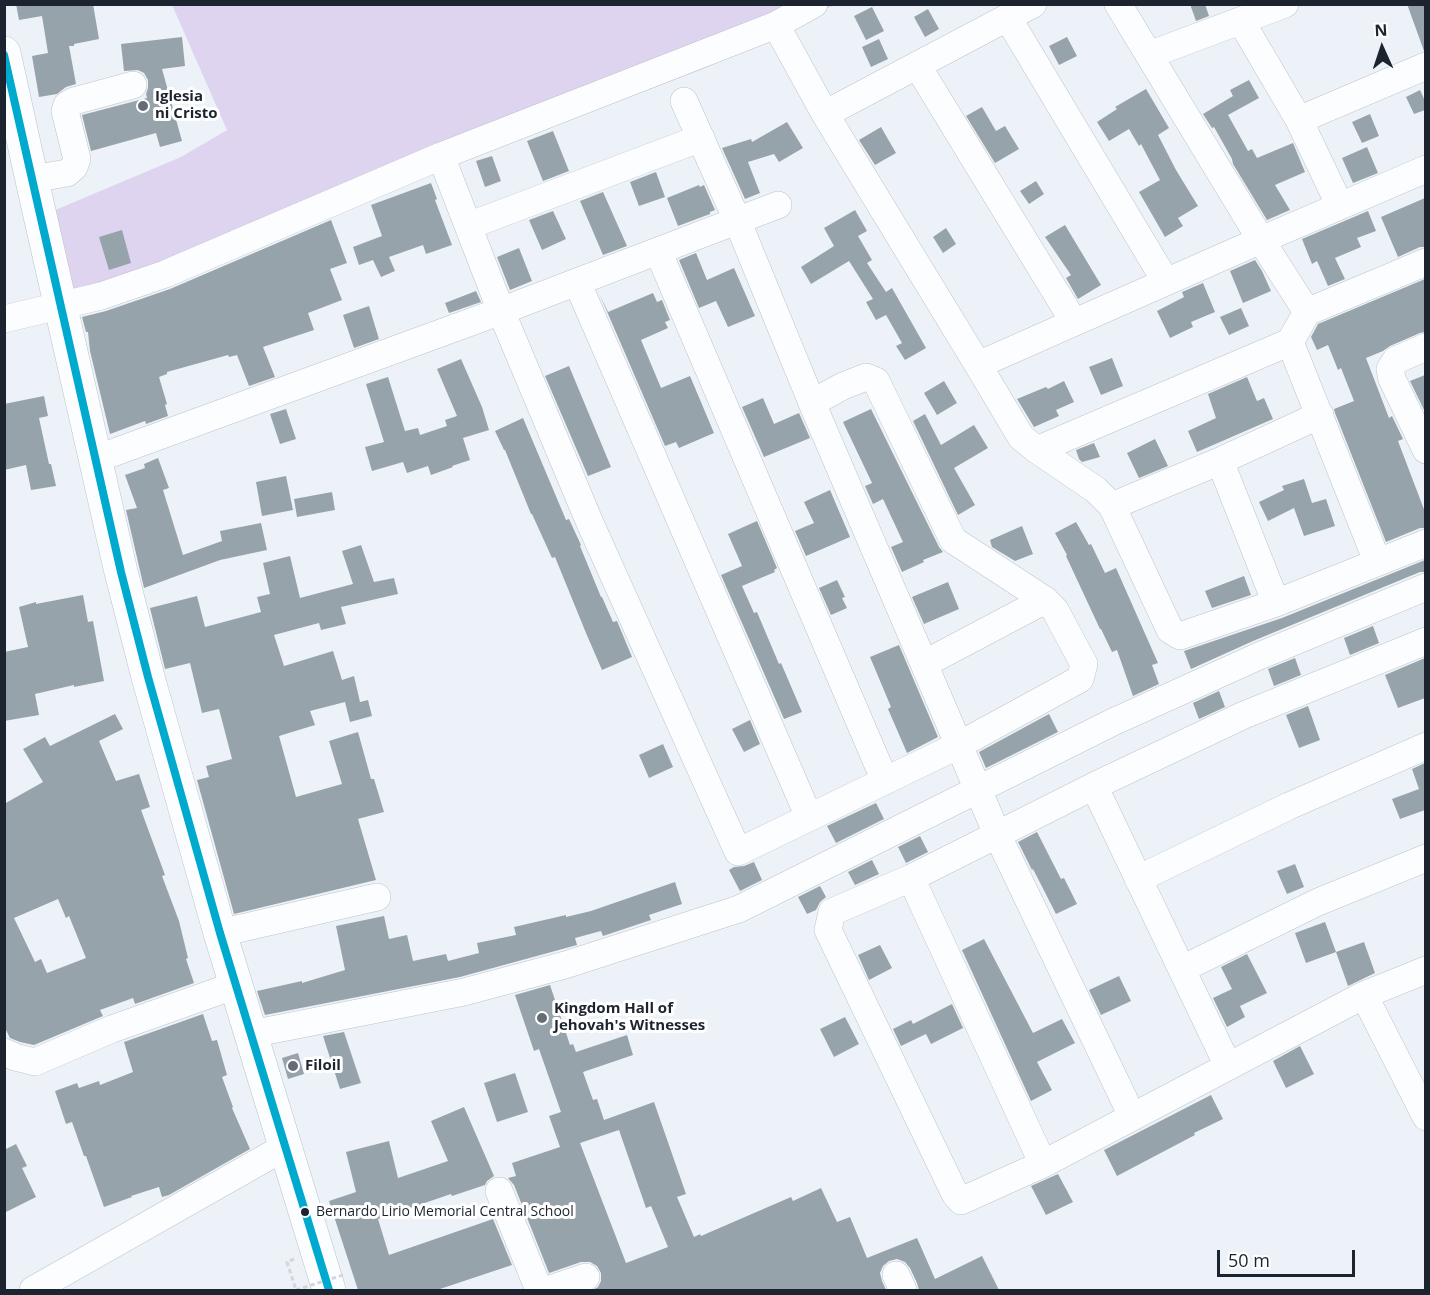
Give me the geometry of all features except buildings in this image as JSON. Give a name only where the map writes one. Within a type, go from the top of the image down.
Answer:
[{"type":"highway","points":[[4,53],[121,572],[143,656],[220,933],[285,1147],[336,1282]]},
{"type":"street","points":[[4,319],[101,296],[165,274],[441,156],[776,25],[814,4]]},
{"type":"street","points":[[825,114],[1033,4]]},
{"type":"street","points":[[1118,4],[1307,312]]},
{"type":"street","points":[[1149,56],[1285,4]]},
{"type":"street","points":[[1008,18],[1166,282]]},
{"type":"street","points":[[1241,21],[1299,120],[1340,206]]},
{"type":"street","points":[[776,25],[825,114],[1021,437],[1096,490],[1112,506],[1170,630],[1180,636],[1276,603],[1425,543]]},
{"type":"street","points":[[917,66],[1074,322]]},
{"type":"street","points":[[1299,120],[1425,66]]},
{"type":"street","points":[[32,179],[67,174],[74,167],[77,159],[65,111],[68,105],[74,101],[133,85]]},
{"type":"street","points":[[684,100],[997,834],[1132,1116]]},
{"type":"street","points":[[468,226],[701,138]]},
{"type":"street","points":[[441,156],[501,311],[590,522],[738,852],[959,744],[1080,679],[1084,663],[1055,610],[1045,600],[953,540],[876,381],[866,377],[843,386],[812,403]]},
{"type":"street","points":[[978,365],[1425,169]]},
{"type":"street","points":[[96,459],[501,311],[778,205]]},
{"type":"street","points":[[658,251],[885,781]]},
{"type":"street","points":[[1037,450],[1290,342],[1307,312],[1425,261]]},
{"type":"street","points":[[577,282],[809,817]]},
{"type":"street","points":[[1290,342],[1377,561]]},
{"type":"street","points":[[1425,347],[1396,360],[1390,369],[1392,379],[1425,450]]},
{"type":"street","points":[[1112,506],[1320,415]]},
{"type":"street","points":[[1220,460],[1276,603]]},
{"type":"street","points":[[251,1035],[464,992],[565,965],[739,909],[1113,722],[1259,656],[1425,587]]},
{"type":"street","points":[[924,664],[1045,600]]},
{"type":"street","points":[[1425,641],[1244,715],[1094,786],[911,878],[832,912],[828,930],[955,1194],[961,1201],[1043,1164],[1364,995],[1425,970]]},
{"type":"street","points":[[1138,879],[1289,806],[1425,746]]},
{"type":"street","points":[[1094,786],[1228,1066]]},
{"type":"street","points":[[1182,969],[1318,902],[1425,858]]},
{"type":"street","points":[[911,878],[1043,1164]]},
{"type":"street","points":[[220,933],[377,897]]},
{"type":"street","points":[[4,1052],[35,1062],[112,1029],[236,985]]},
{"type":"street","points":[[1364,995],[1425,1117]]},
{"type":"street","points":[[33,1290],[285,1147]]},
{"type":"street","points":[[499,1191],[539,1290]]},
{"type":"street","points":[[547,1290],[586,1277]]},
{"type":"path","points":[[287,1262],[296,1290],[336,1282]]},
{"type":"shaded area","points":[[172,5],[834,5],[708,67],[401,185],[61,306],[41,216],[181,157],[227,130]]},
{"type":"transit line","points":[[4,55],[121,572],[148,677],[220,933],[329,1290]]},
{"type":"place","name":"Iglesia ni Cristo","points":[[143,106]]},
{"type":"place","name":"Kingdom Hall of Jehovah's Witnesses","points":[[542,1018]]},
{"type":"place","name":"Filoil","points":[[293,1066]]},
{"type":"place","name":"Bernardo Lirio Memorial Central School","points":[[305,1212]]}]
